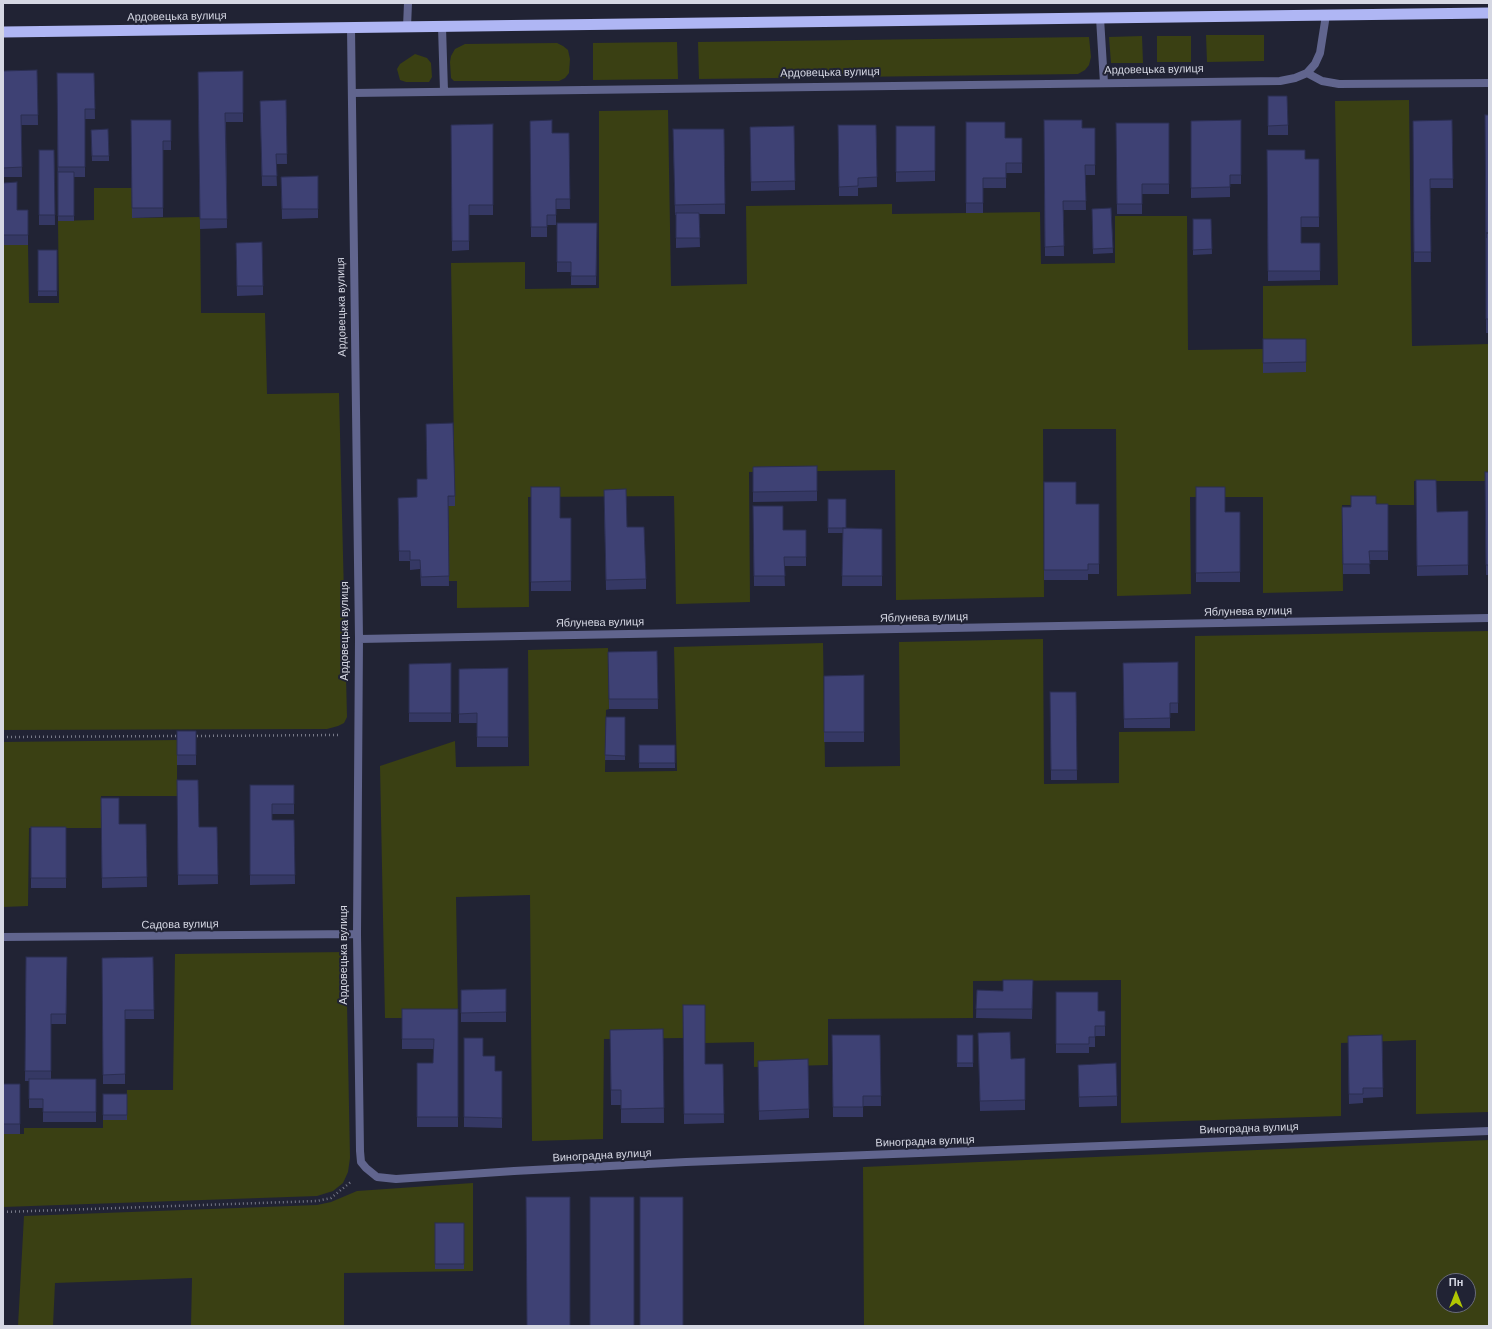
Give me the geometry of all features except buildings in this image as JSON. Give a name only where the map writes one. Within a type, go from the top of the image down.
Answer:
[{"type":"highway","name":"Ардовецька вулиця","points":[[3,32],[1489,13]]},
{"type":"street","points":[[407,27],[408,3]]},
{"type":"street","points":[[1326,15],[1320,53],[1307,73],[1322,81],[1339,84],[1489,83]]},
{"type":"street","points":[[1100,18],[1104,83]]},
{"type":"street","points":[[442,27],[444,91]]},
{"type":"street","name":"Ардовецька вулиця","points":[[351,28],[359,639],[357,934],[360,1151],[361,1162],[366,1168]]},
{"type":"street","name":"Ардовецька вулиця","points":[[352,92],[1280,81],[1295,78],[1307,73]]},
{"type":"street","name":"Яблунева вулиця","points":[[359,639],[1489,618]]},
{"type":"street","name":"Садова вулиця","points":[[3,937],[357,934]]},
{"type":"street","name":"Виноградна вулиця","points":[[366,1168],[378,1177],[396,1179],[686,1162],[1489,1131]]},
{"type":"path","points":[[192,736],[358,735]]},
{"type":"path","points":[[3,737],[185,736]]},
{"type":"path","points":[[3,1212],[317,1201],[331,1198],[366,1168]]},
{"type":"green space","points":[[1206,35],[1264,35],[1264,61],[1207,62]]},
{"type":"green space","points":[[1142,36],[1143,63],[1111,63],[1109,37]]},
{"type":"green space","points":[[1157,36],[1191,36],[1191,62],[1157,62]]},
{"type":"green space","points":[[1089,37],[1091,57],[1089,65],[1085,70],[1078,74],[699,79],[698,42]]},
{"type":"green space","points":[[677,42],[678,79],[593,80],[593,43]]},
{"type":"green space","points":[[557,43],[568,50],[570,59],[569,73],[565,78],[559,81],[454,81],[451,78],[451,56],[455,49],[465,44]]},
{"type":"green space","points":[[415,54],[427,58],[431,63],[432,77],[429,82],[406,82],[400,80],[397,69],[400,64]]},
{"type":"green space","points":[[1409,100],[1412,346],[1489,344],[1489,481],[1414,481],[1414,505],[1342,505],[1343,591],[1263,593],[1263,497],[1190,497],[1191,594],[1117,596],[1116,429],[1043,429],[1044,597],[896,600],[895,470],[749,472],[750,602],[676,604],[674,496],[528,497],[529,607],[457,608],[457,581],[449,581],[448,506],[455,506],[451,263],[525,262],[525,289],[599,288],[599,111],[668,110],[671,286],[747,284],[746,206],[892,204],[892,214],[1040,212],[1041,264],[1115,263],[1115,216],[1187,216],[1188,350],[1263,349],[1263,286],[1338,285],[1335,101]]},
{"type":"green space","points":[[94,188],[132,188],[132,218],[200,217],[201,313],[265,313],[267,394],[339,393],[347,717],[344,723],[338,726],[327,729],[3,730],[3,245],[28,245],[29,303],[59,303],[58,221],[94,220]]},
{"type":"green space","points":[[1489,631],[1489,1112],[1416,1114],[1416,1040],[1341,1043],[1341,1116],[1121,1123],[1121,980],[973,981],[973,1018],[828,1019],[828,1065],[754,1067],[754,1042],[705,1043],[705,1015],[683,1038],[604,1039],[603,1139],[532,1141],[530,895],[456,897],[458,1018],[385,1018],[380,766],[455,741],[456,767],[529,766],[528,650],[608,648],[609,709],[606,710],[605,772],[677,771],[674,647],[823,643],[825,767],[900,766],[899,642],[1043,639],[1044,784],[1119,783],[1119,732],[1195,731],[1195,636]]},
{"type":"green space","points":[[177,740],[177,796],[101,796],[102,828],[29,828],[28,906],[3,907],[3,742]]},
{"type":"green space","points":[[346,952],[350,1158],[348,1172],[343,1183],[333,1191],[317,1196],[3,1207],[3,1134],[24,1134],[24,1128],[103,1128],[103,1120],[127,1120],[127,1090],[173,1090],[175,954]]},
{"type":"green space","points":[[1489,1140],[1489,1326],[864,1326],[863,1167]]},
{"type":"green space","points":[[473,1183],[473,1271],[344,1273],[344,1326],[191,1326],[192,1278],[55,1283],[53,1326],[18,1326],[24,1216],[317,1205],[331,1202],[357,1191]]}]
